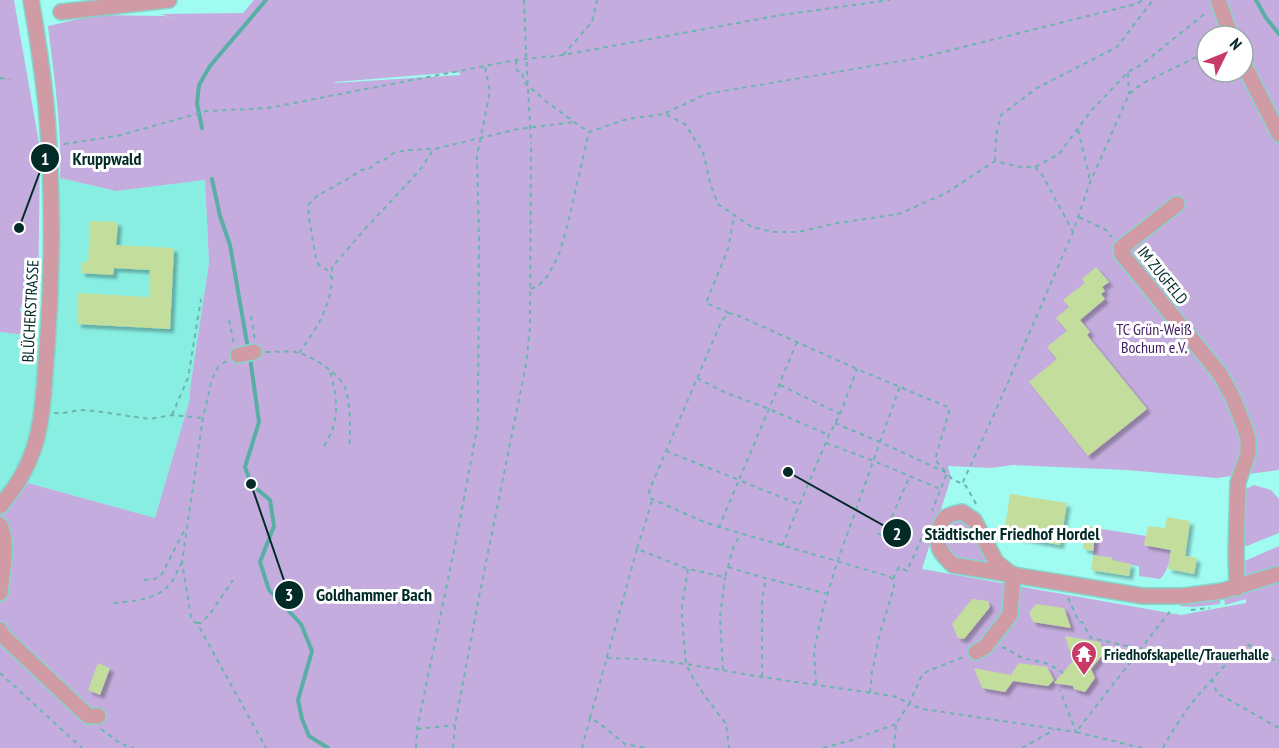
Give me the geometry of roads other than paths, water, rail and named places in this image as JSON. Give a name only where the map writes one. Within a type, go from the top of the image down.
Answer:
[{"type":"street","name":"BLÜCHERSTRASSE","points":[[0,506],[10,495],[34,446],[42,413],[49,322],[51,234],[49,144],[31,0]]},
{"type":"street","points":[[66,8],[169,0]]},
{"type":"street","points":[[1218,1],[1227,24]]},
{"type":"street","points":[[1254,84],[1279,134]]},
{"type":"street","name":"IM ZUGFELD","points":[[1177,204],[1121,248],[1122,254],[1220,374],[1244,426],[1248,438],[1248,454],[1238,482],[1237,588]]},
{"type":"street","points":[[236,353],[255,350]]},
{"type":"street","points":[[1012,573],[996,562],[974,520],[962,512],[950,514],[941,522],[937,543],[944,557],[953,565],[1143,596],[1183,596],[1222,591],[1279,574]]},
{"type":"street","points":[[0,525],[4,546],[0,593]]},
{"type":"street","points":[[975,652],[985,646],[1010,615],[1012,573]]},
{"type":"street","points":[[0,630],[1,634],[93,716]]},
{"type":"waterway","points":[[202,128],[197,104],[199,85],[210,66],[266,0]]},
{"type":"waterway","points":[[1256,0],[1266,18],[1279,34]]},
{"type":"waterway","points":[[212,179],[220,216],[230,245],[248,349]]},
{"type":"waterway","points":[[250,357],[259,422],[245,467],[251,484],[270,500],[274,526],[260,562],[269,590],[301,624],[312,651],[298,700],[309,736],[328,748]]},
{"type":"place","name":"Kruppwald","points":[[19,228]]},
{"type":"place","name":"Städtischer Friedhof Hordel","points":[[788,472]]},
{"type":"place","name":"Goldhammer Bach","points":[[251,484]]},
{"type":"place","name":"Friedhofskapelle/Trauerhalle","points":[[1084,677]]},
{"type":"park label","name":"TC Grün-Weiß Bochum e.V.","points":[[1154,338]]}]
